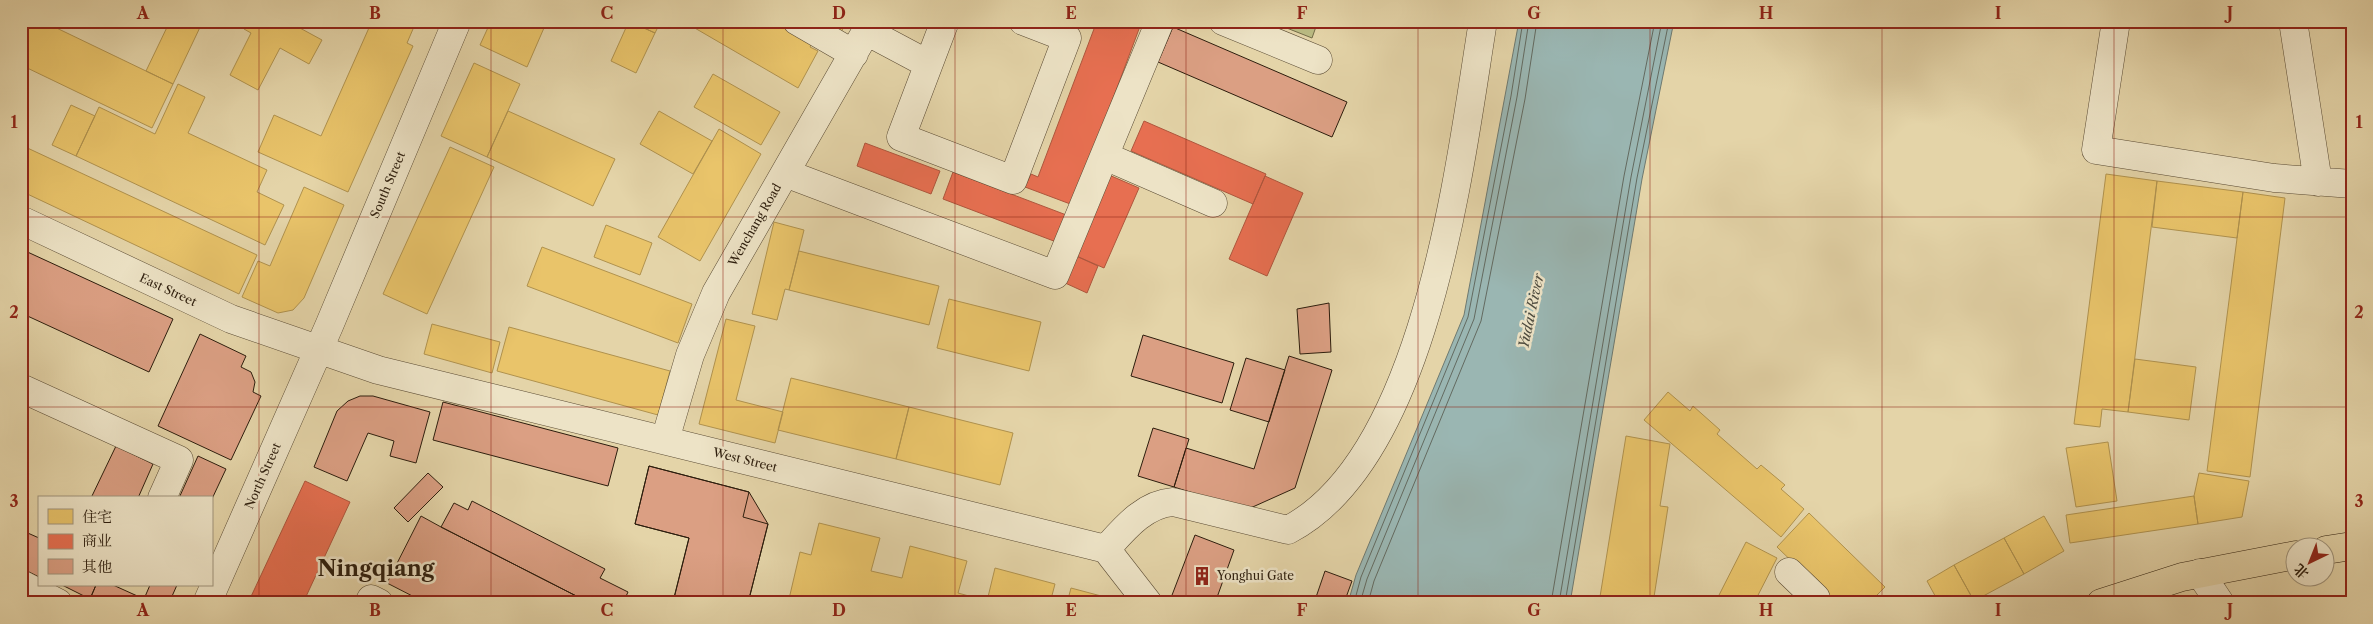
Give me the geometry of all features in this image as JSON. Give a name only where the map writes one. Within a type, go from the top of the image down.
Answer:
[{"type":"main road","points":[[2336,548],[2352,546]]},
{"type":"main road","points":[[2101,603],[2200,573],[2286,557]]},
{"type":"street","name":"South Street","points":[[319,349],[457,21]]},
{"type":"street","points":[[945,21],[901,137],[1013,180],[1067,38],[1023,21]]},
{"type":"street","points":[[785,173],[1054,275],[1160,21]]},
{"type":"street","points":[[1223,21],[1318,60]]},
{"type":"street","points":[[1148,603],[1106,548],[1130,523],[1148,509],[1165,502],[1173,502],[1288,530],[1308,520],[1322,507],[1366,454],[1391,405],[1409,361],[1427,312],[1444,252],[1483,21]]},
{"type":"street","points":[[2116,21],[2096,150],[2274,178],[2352,184]]},
{"type":"street","points":[[2293,21],[2318,182]]},
{"type":"street","points":[[809,24],[864,36],[928,64]]},
{"type":"street","name":"Wenchang Road","points":[[665,440],[690,355],[716,293],[864,36]]},
{"type":"street","points":[[1105,156],[1213,204]]},
{"type":"street","name":"East Street","points":[[21,220],[231,319],[319,349]]},
{"type":"street","name":"West Street","points":[[319,349],[378,370],[1106,548]]},
{"type":"street","name":"North Street","points":[[212,585],[216,570],[319,349]]},
{"type":"street","points":[[21,388],[179,460],[163,496]]},
{"type":"street","points":[[1789,572],[1816,598],[1817,603]]},
{"type":"street","points":[[2200,573],[2220,603]]},
{"type":"street","points":[[21,584],[58,603]]},
{"type":"street","name":"North Street","points":[[207,603],[212,586]]},
{"type":"street","points":[[369,603],[371,599],[379,603]]},
{"type":"green space","points":[[1269,21],[1318,21],[1312,38]]},
{"type":"water","name":"Yudai River","points":[[1519,21],[1674,21],[1642,179],[1570,603],[1348,603],[1356,575],[1464,315]]},
{"type":"building: 住宅","points":[[21,21],[42,21],[173,84],[152,128],[21,65]]},
{"type":"building: 住宅","points":[[170,21],[203,21],[173,84],[146,71]]},
{"type":"building: 住宅","points":[[248,21],[287,21],[322,40],[309,64],[280,48],[258,90],[230,75],[251,33],[244,29]]},
{"type":"building: 住宅","points":[[372,21],[416,22],[407,43],[413,46],[348,192],[258,152],[274,115],[321,136]]},
{"type":"building: 住宅","points":[[491,21],[547,21],[527,67],[480,45]]},
{"type":"building: 住宅","points":[[629,21],[655,33],[636,73],[611,61]]},
{"type":"building: 住宅","points":[[636,21],[661,21],[655,33],[635,24]]},
{"type":"building: 住宅","points":[[697,21],[778,21],[813,41],[810,47],[818,51],[798,88],[693,27]]},
{"type":"building: 住宅","points":[[825,21],[847,21],[840,34],[823,25]]},
{"type":"building: 住宅","points":[[474,63],[520,84],[487,157],[441,136]]},
{"type":"building: 住宅","points":[[713,74],[780,112],[761,145],[694,107]]},
{"type":"building: 住宅","points":[[178,84],[205,97],[188,133],[267,170],[257,192],[284,205],[265,245],[76,156],[99,107],[155,134]]},
{"type":"building: 住宅","points":[[71,105],[95,116],[76,156],[52,145]]},
{"type":"building: 住宅","points":[[508,111],[615,159],[593,206],[487,157]]},
{"type":"building: 住宅","points":[[659,111],[712,141],[693,174],[640,144]]},
{"type":"building: 住宅","points":[[719,129],[761,154],[700,261],[658,237]]},
{"type":"building: 住宅","points":[[21,145],[257,255],[239,294],[21,191]]},
{"type":"building: 住宅","points":[[450,147],[494,167],[427,314],[383,294]]},
{"type":"building: 住宅","points":[[2106,174],[2157,181],[2128,412],[2102,409],[2100,427],[2074,424]]},
{"type":"building: 住宅","points":[[2157,181],[2243,192],[2237,238],[2152,227]]},
{"type":"building: 住宅","points":[[304,187],[344,205],[304,298],[293,310],[278,313],[242,297],[258,261],[270,266]]},
{"type":"building: 住宅","points":[[2243,192],[2285,198],[2250,477],[2207,471]]},
{"type":"building: 住宅","points":[[774,222],[804,230],[789,290],[785,289],[777,320],[752,314]]},
{"type":"building: 住宅","points":[[606,225],[652,243],[640,275],[594,257]]},
{"type":"building: 住宅","points":[[542,247],[692,304],[678,343],[527,286]]},
{"type":"building: 住宅","points":[[799,251],[939,286],[929,325],[789,290]]},
{"type":"building: 住宅","points":[[949,299],[1041,322],[1029,371],[937,348]]},
{"type":"building: 住宅","points":[[726,319],[755,326],[736,400],[783,412],[775,443],[699,424]]},
{"type":"building: 住宅","points":[[432,324],[500,342],[492,373],[424,354]]},
{"type":"building: 住宅","points":[[509,327],[670,371],[658,415],[497,371]]},
{"type":"building: 住宅","points":[[2135,359],[2196,367],[2189,420],[2128,412]]},
{"type":"building: 住宅","points":[[791,378],[909,407],[896,459],[778,430]]},
{"type":"building: 住宅","points":[[1668,392],[1690,411],[1693,406],[1720,430],[1717,434],[1757,469],[1761,465],[1785,485],[1781,489],[1804,509],[1781,537],[1644,420]]},
{"type":"building: 住宅","points":[[909,407],[1013,433],[1000,485],[896,459]]},
{"type":"building: 住宅","points":[[1626,436],[1670,444],[1660,506],[1668,507],[1654,597],[1645,596],[1644,603],[1599,603]]},
{"type":"building: 住宅","points":[[2108,442],[2117,501],[2076,507],[2066,448]]},
{"type":"building: 住宅","points":[[2199,473],[2249,481],[2242,517],[2198,524],[2194,496]]},
{"type":"building: 住宅","points":[[2194,496],[2198,524],[2070,543],[2066,515]]},
{"type":"building: 住宅","points":[[1809,513],[1885,587],[1875,597],[1882,603],[1835,603],[1777,547]]},
{"type":"building: 住宅","points":[[2044,516],[2064,551],[2024,574],[2004,538]]},
{"type":"building: 住宅","points":[[819,523],[880,538],[871,571],[902,578],[910,546],[967,561],[958,593],[987,601],[995,568],[1055,584],[1050,603],[804,603],[789,599],[800,552],[811,555]]},
{"type":"building: 住宅","points":[[2004,538],[2024,574],[1974,601],[1954,565]]},
{"type":"building: 住宅","points":[[1746,542],[1777,558],[1754,603],[1715,603]]},
{"type":"building: 住宅","points":[[1954,565],[1974,601],[1971,603],[1939,603],[1927,581]]},
{"type":"building: 住宅","points":[[1071,588],[1120,601],[1120,603],[1067,603]]},
{"type":"building: 商业","points":[[1097,21],[1142,21],[1073,205],[1025,187],[1031,174],[1038,177]]},
{"type":"building: 商业","points":[[1144,121],[1266,174],[1253,204],[1131,151]]},
{"type":"building: 商业","points":[[865,143],[940,171],[931,194],[857,166]]},
{"type":"building: 商业","points":[[953,172],[1069,216],[1059,243],[943,199]]},
{"type":"building: 商业","points":[[1109,175],[1139,188],[1104,268],[1074,255]]},
{"type":"building: 商业","points":[[1265,176],[1303,193],[1267,276],[1229,259]]},
{"type":"building: 商业","points":[[1074,255],[1098,266],[1087,293],[1063,282]]},
{"type":"building: 商业","points":[[305,481],[350,502],[303,603],[248,603]]},
{"type":"building: 其他","points":[[1173,27],[1347,102],[1332,137],[1158,62]]},
{"type":"building: 其他","points":[[21,249],[173,319],[149,372],[21,313]]},
{"type":"building: 其他","points":[[1329,303],[1331,352],[1300,354],[1297,309]]},
{"type":"building: 其他","points":[[200,334],[246,356],[241,367],[251,372],[255,382],[253,392],[261,396],[231,460],[158,426]]},
{"type":"building: 其他","points":[[1143,335],[1234,363],[1222,403],[1131,376]]},
{"type":"building: 其他","points":[[1289,356],[1332,370],[1295,488],[1246,510],[1174,487],[1186,448],[1254,469]]},
{"type":"building: 其他","points":[[1246,358],[1285,370],[1269,422],[1230,410]]},
{"type":"building: 其他","points":[[360,396],[373,396],[430,412],[416,463],[390,456],[394,441],[368,433],[347,481],[314,467],[337,411],[348,401]]},
{"type":"building: 其他","points":[[443,402],[618,448],[608,486],[433,440]]},
{"type":"building: 其他","points":[[1153,428],[1189,439],[1174,487],[1138,476]]},
{"type":"building: 其他","points":[[116,446],[153,464],[139,496],[92,496]]},
{"type":"building: 其他","points":[[198,456],[226,469],[212,499],[212,496],[180,496]]},
{"type":"building: 其他","points":[[649,466],[749,492],[768,524],[748,603],[692,603],[674,598],[689,538],[635,524]]},
{"type":"building: 其他","points":[[649,466],[749,492],[743,517],[768,524],[748,603],[692,603],[674,598],[689,538],[635,524]]},
{"type":"building: 其他","points":[[428,473],[443,487],[408,522],[394,508]]},
{"type":"building: 其他","points":[[472,501],[605,569],[600,578],[628,592],[623,603],[590,603],[441,527],[454,503],[468,510]]},
{"type":"building: 其他","points":[[421,516],[590,603],[426,603],[387,583]]},
{"type":"building: 其他","points":[[21,530],[38,538],[38,576],[21,568]]},
{"type":"building: 其他","name":"Yonghui Gate","points":[[1195,535],[1234,550],[1215,603],[1169,603]]},
{"type":"building: 其他","points":[[1325,571],[1352,581],[1344,603],[1314,603]]},
{"type":"building: 其他","points":[[64,586],[96,586],[90,599]]},
{"type":"building: 其他","points":[[96,586],[115,586],[144,599],[150,586],[177,586],[169,603],[99,603],[90,599]]},
{"type":"place","name":"Yonghui Gate","points":[[1202,576]]},
{"type":"district","name":"Ningqiang","points":[[376,568]]}]
